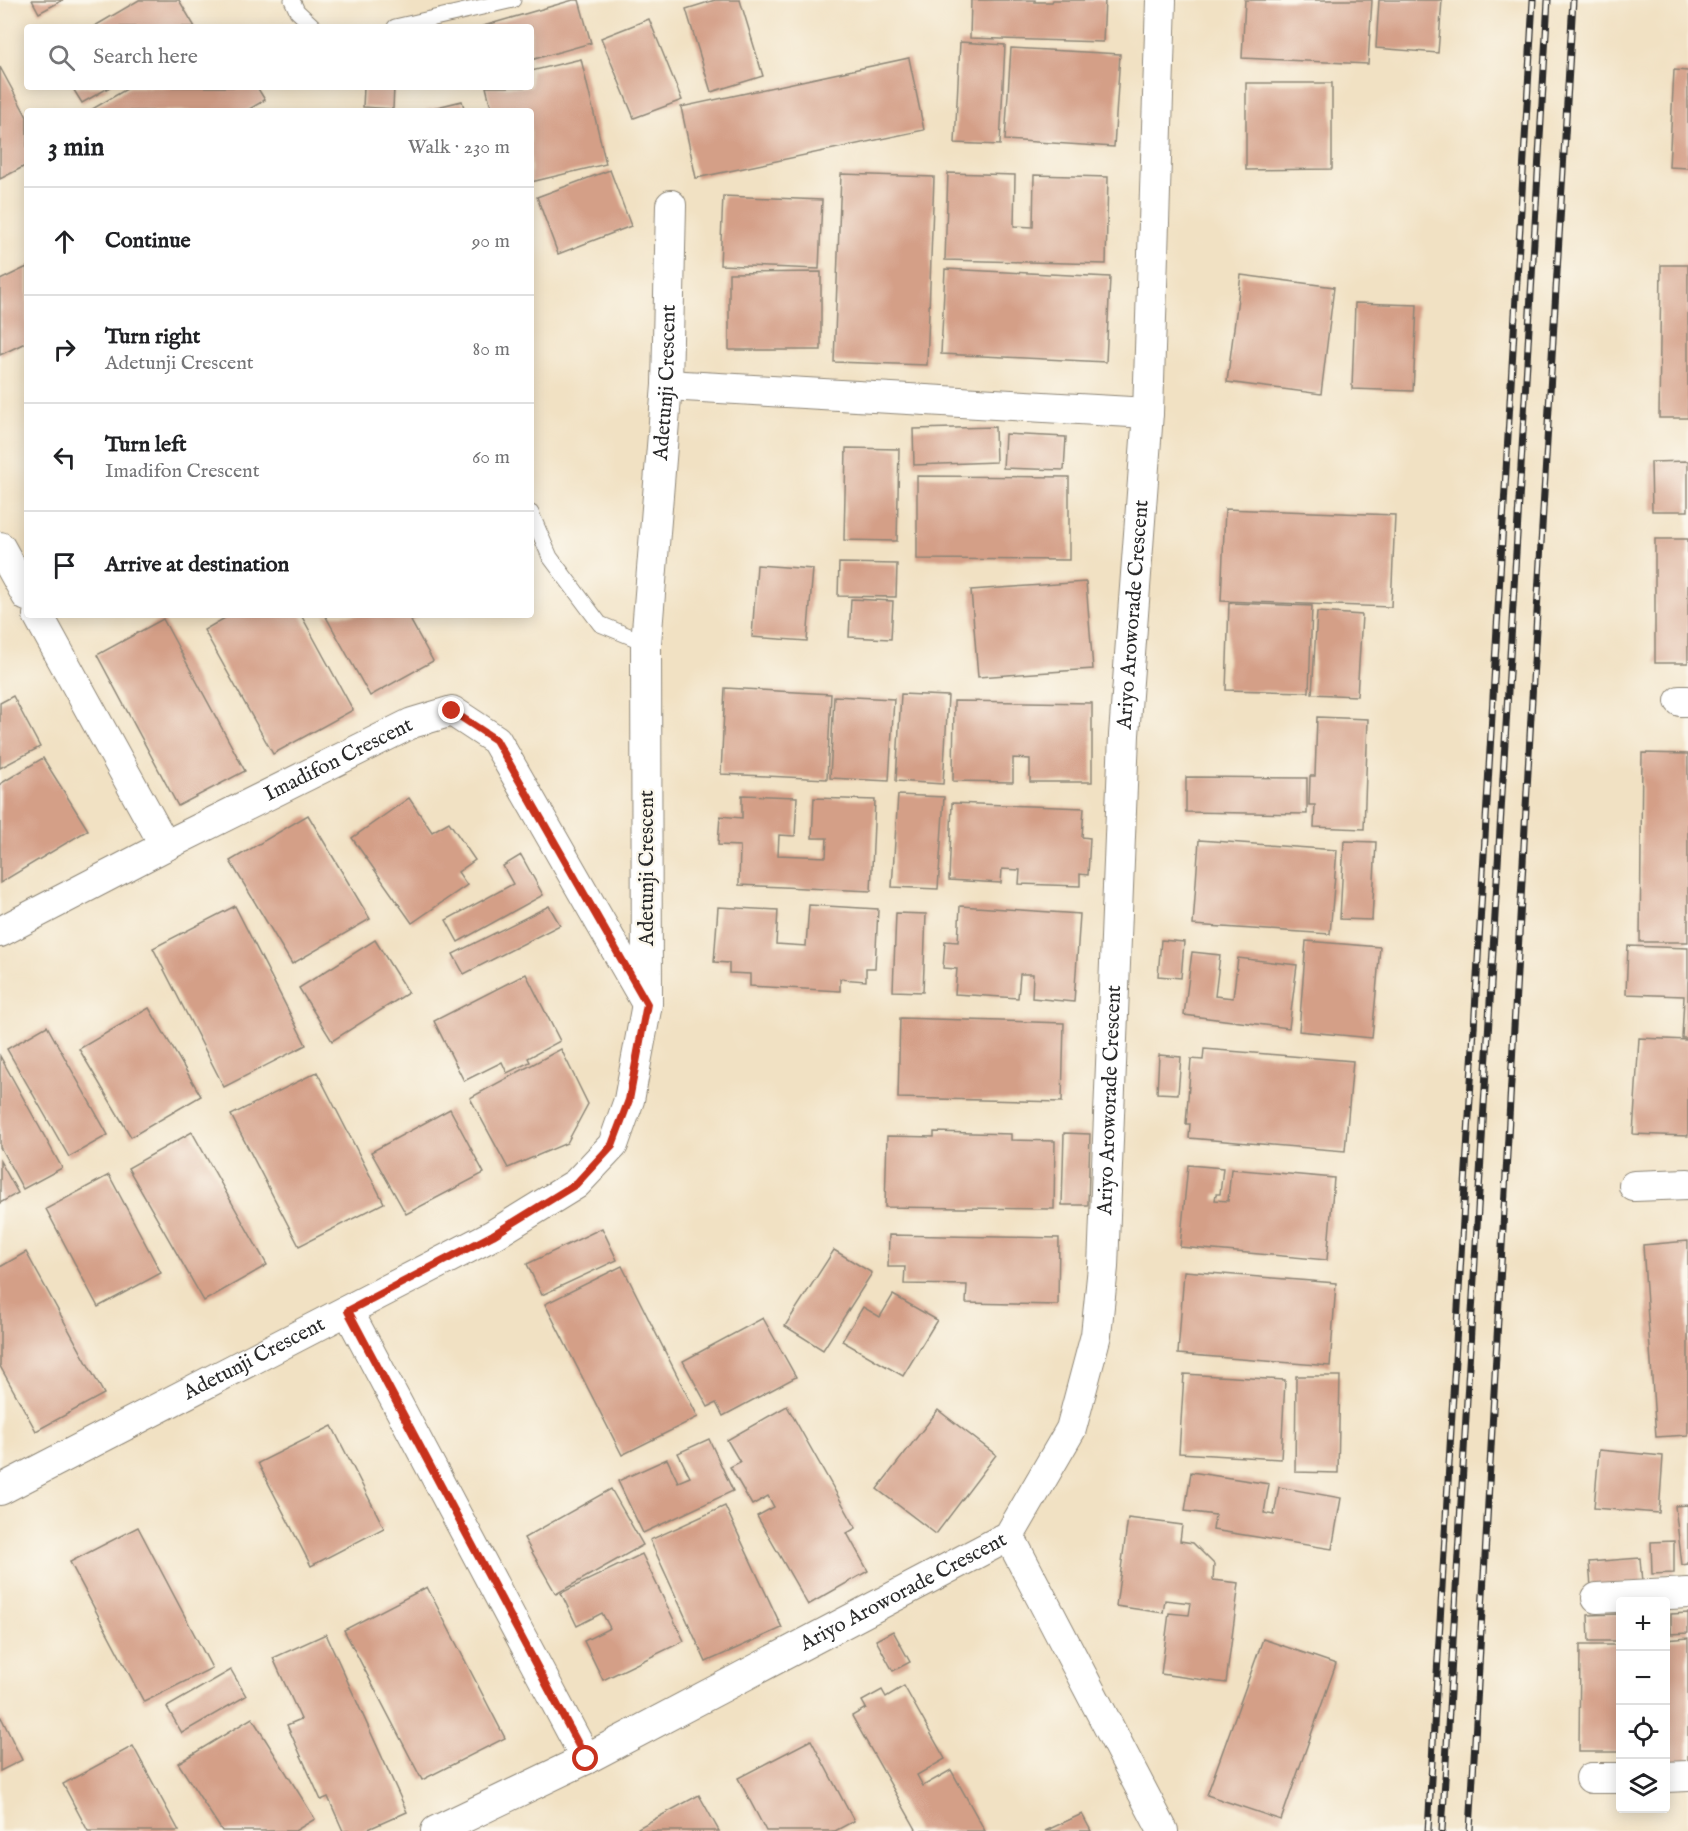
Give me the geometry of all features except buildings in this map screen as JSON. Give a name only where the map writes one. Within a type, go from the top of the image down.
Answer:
[{"type":"street","name":"Ariyo Aroworade Crescent","points":[[436,1831],[586,1759],[1009,1536],[1071,1429],[1095,1335],[1103,1267],[1124,735],[1148,413],[1161,0]]},
{"type":"street","name":"Adetunji Crescent","points":[[0,1490],[493,1235],[576,1184],[612,1145],[629,1100],[647,1004],[646,643],[667,386],[671,205]]},
{"type":"street","points":[[667,386],[1148,413]]},
{"type":"street","points":[[0,547],[24,591]]},
{"type":"street","points":[[40,618],[165,846]]},
{"type":"street","name":"Imadifon Crescent","points":[[0,932],[165,846],[412,723],[452,711],[496,740],[647,1004]]},
{"type":"street","points":[[1634,1186],[1688,1184]]},
{"type":"street","points":[[348,1311],[586,1759]]},
{"type":"street","points":[[1009,1536],[1163,1831]]},
{"type":"street","points":[[1597,1598],[1688,1593]]},
{"type":"street","points":[[1670,1777],[1688,1776]]},
{"type":"street","points":[[1591,1779],[1616,1778]]},
{"type":"lane","points":[[292,0],[297,11],[312,24]]},
{"type":"lane","points":[[408,24],[513,0]]},
{"type":"lane","points":[[534,520],[550,557],[600,624],[646,643]]},
{"type":"railway","points":[[1428,1831],[1533,0]]},
{"type":"railway","points":[[1442,1831],[1548,0]]},
{"type":"railway","points":[[1470,1831],[1573,0]]},
{"type":"route","points":[[452,711],[496,740],[647,1004],[629,1100],[612,1145],[576,1184],[493,1235],[348,1311],[586,1759]]}]
